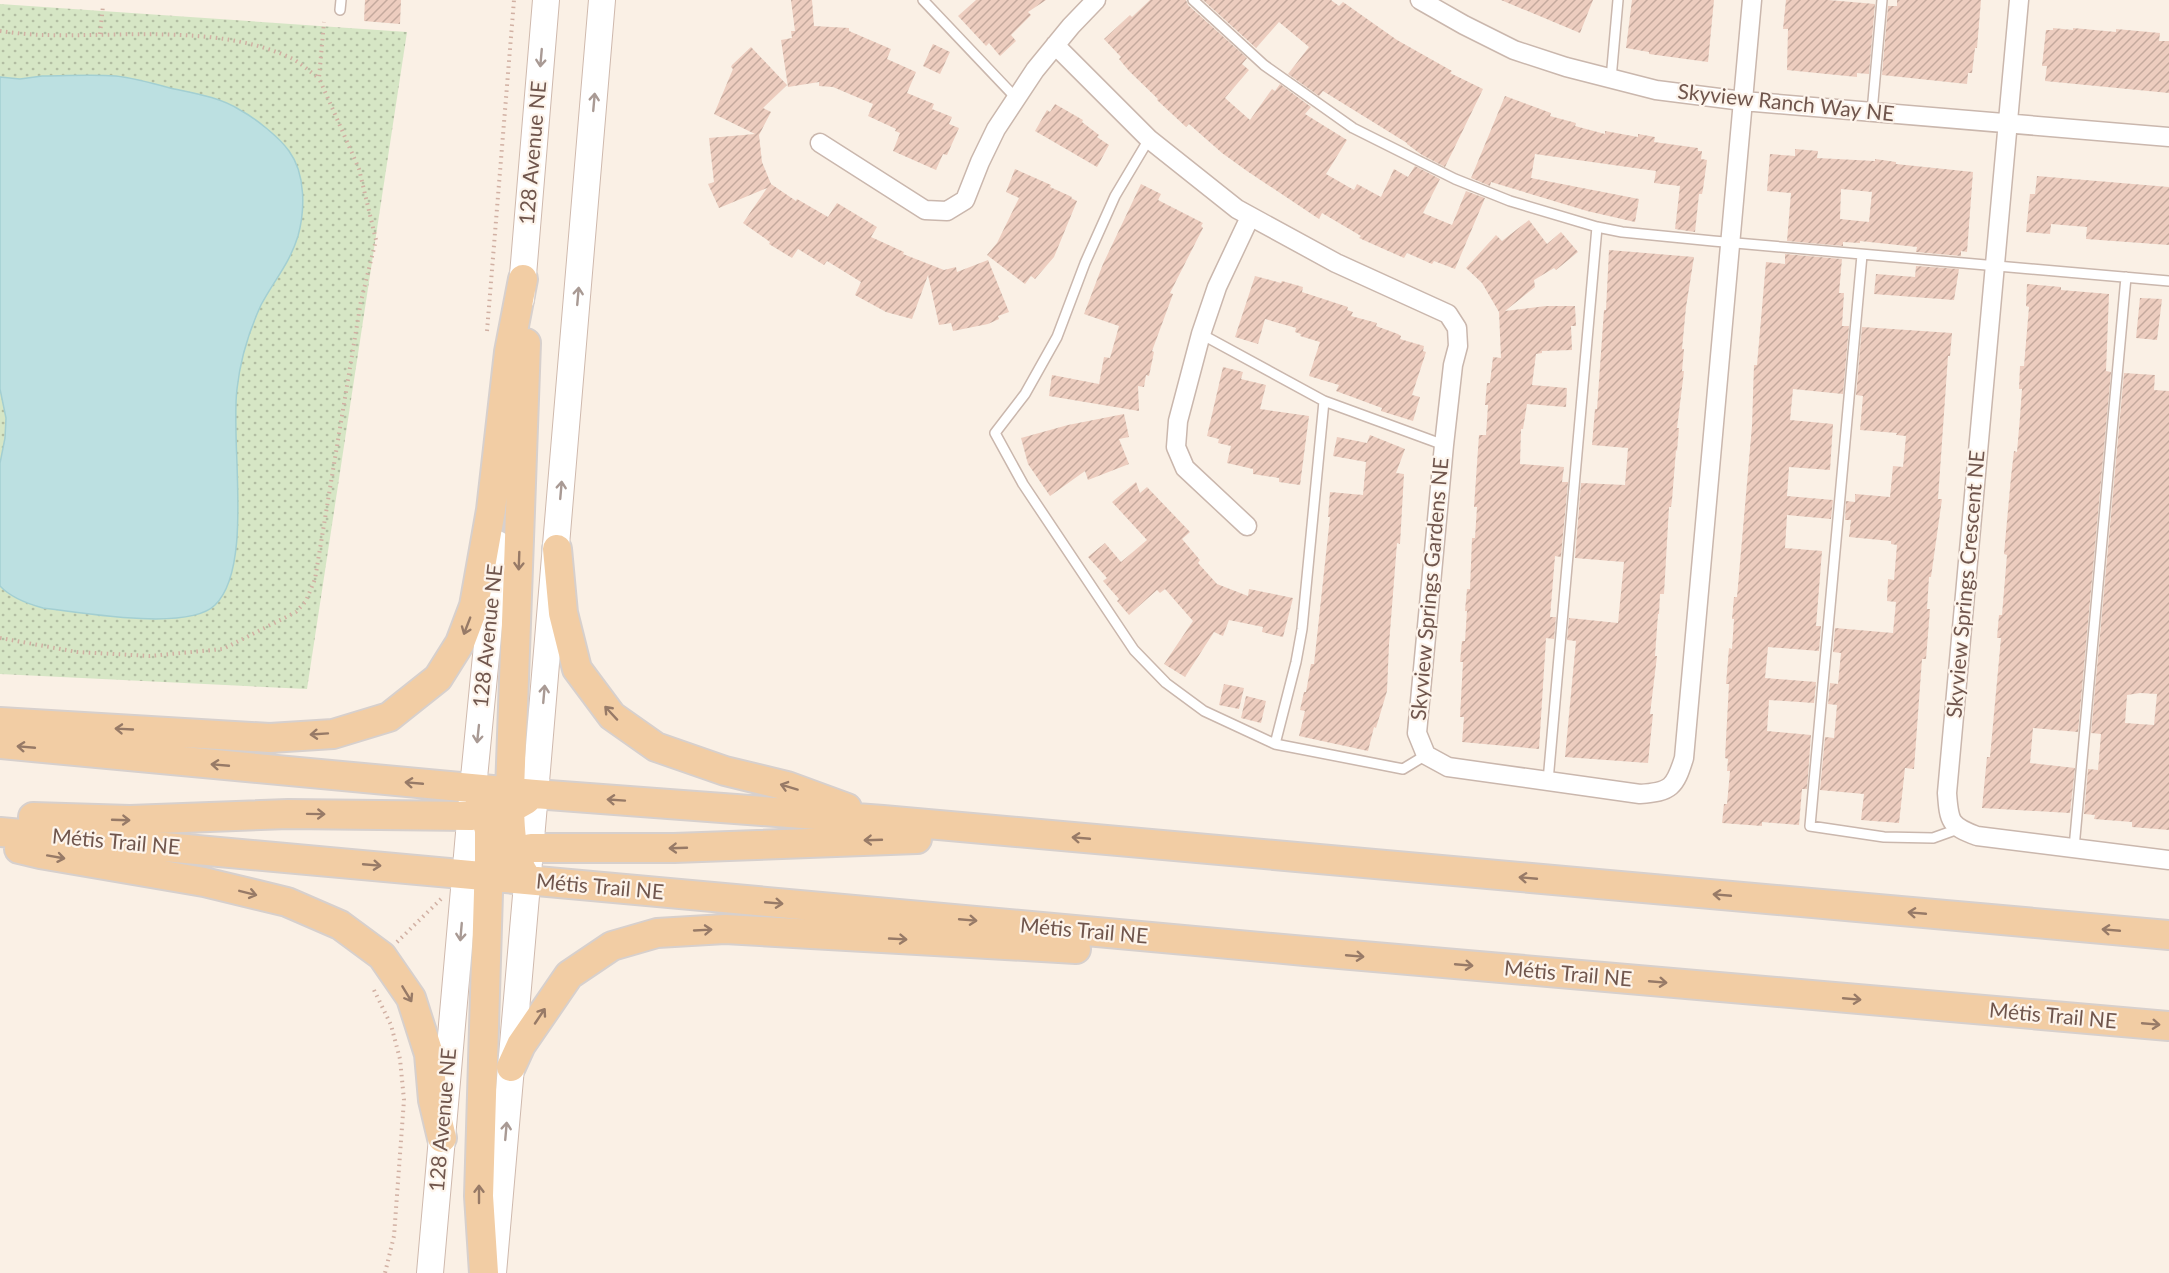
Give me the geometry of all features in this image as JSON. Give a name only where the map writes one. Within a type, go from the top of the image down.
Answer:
[{"type":"main road","name":"128 Avenue NE","points":[[502,805],[472,788],[523,279],[546,0]]},
{"type":"main road","name":"128 Avenue NE","points":[[429,1268],[442,1138],[498,862],[502,805],[556,549],[602,0]]},
{"type":"main road","points":[[0,722],[270,738],[333,734],[389,717],[438,678],[460,644],[474,606],[491,510],[509,352],[523,279]]},
{"type":"main road","points":[[484,1273],[479,1196],[527,362],[523,279]]},
{"type":"main road","points":[[556,549],[563,613],[577,669],[612,716],[656,747],[725,771],[787,786],[883,820]]},
{"type":"main road","points":[[0,744],[472,788],[502,805]]},
{"type":"main road","points":[[0,816],[130,820],[502,805],[883,820],[2169,935]]},
{"type":"main road","name":"Métis Trail NE","points":[[0,832],[498,862],[674,848],[1036,834]]},
{"type":"main road","points":[[0,842],[40,854],[204,882],[287,902],[340,926],[382,956],[411,998],[429,1054],[433,1100],[442,1138]]},
{"type":"main road","points":[[492,1273],[528,880],[518,867],[498,862]]},
{"type":"main road","name":"Métis Trail NE","points":[[528,880],[1305,951],[2169,1026]]},
{"type":"main road","points":[[511,1067],[521,1045],[569,975],[612,946],[657,933],[726,929],[1240,958],[1305,951]]},
{"type":"street","points":[[820,143],[925,210],[947,211],[965,200],[996,129],[1016,98],[1055,45],[1096,0]]},
{"type":"street","name":"Skyview Ranch Way NE","points":[[1420,0],[1514,50],[1566,67],[1656,90],[1743,101],[2169,137]]},
{"type":"street","points":[[1426,755],[1449,766],[1640,794],[1660,793],[1677,780],[1684,758],[1752,0]]},
{"type":"street","name":"Skyview Springs Crescent NE","points":[[1958,829],[1948,816],[1947,793],[2019,0]]},
{"type":"street","name":"Skyview Springs Gardens NE","points":[[1055,45],[1149,139],[1227,202],[1250,218],[1336,263],[1448,314],[1458,328],[1458,346],[1453,365],[1444,445],[1417,733],[1426,755]]},
{"type":"street","points":[[1247,526],[1185,468],[1176,447],[1178,421],[1201,333],[1217,288],[1250,218]]},
{"type":"street","points":[[1958,829],[1977,836],[2169,860]]},
{"type":"lane","points":[[923,0],[1016,98]]},
{"type":"lane","points":[[1193,0],[1264,65],[1353,128],[1455,179],[1510,201],[1597,227],[1622,232],[1730,243],[2169,281]]},
{"type":"lane","points":[[1611,79],[1618,0]]},
{"type":"lane","points":[[1872,112],[1882,0]]},
{"type":"lane","points":[[1149,139],[1115,196],[1085,263],[1057,337],[1025,394],[995,433],[1023,484],[1134,650],[1166,683],[1204,711],[1275,744],[1403,769],[1426,755]]},
{"type":"lane","points":[[1548,781],[1597,227]]},
{"type":"lane","points":[[1862,255],[1810,826],[1884,837],[1933,838],[1958,829]]},
{"type":"lane","points":[[2074,848],[2126,277]]},
{"type":"lane","points":[[1201,333],[1324,401],[1444,445]]},
{"type":"lane","points":[[1275,744],[1296,662],[1302,628],[1324,401]]},
{"type":"path","points":[[487,335],[514,0]]},
{"type":"path","points":[[100,34],[103,6]]},
{"type":"path","points":[[0,638],[77,652],[150,656],[223,649],[296,612],[306,601],[315,579],[361,301],[376,240],[359,169],[319,78],[324,22]]},
{"type":"path","points":[[0,31],[46,35],[173,34],[217,39],[262,47],[294,60],[319,78]]},
{"type":"green space","points":[[0,4],[407,32],[307,689],[0,674]]},
{"type":"water","points":[[42,76],[123,77],[224,102],[246,113],[273,134],[289,151],[299,170],[303,204],[298,236],[290,256],[261,305],[246,346],[238,378],[236,412],[238,503],[234,563],[227,587],[215,605],[201,613],[158,619],[107,616],[43,608],[14,597],[0,586],[0,463],[6,418],[0,389],[0,77],[20,79]]},
{"type":"building","points":[[365,0],[401,0],[400,24],[364,21]]},
{"type":"building","points":[[791,0],[812,0],[814,26],[849,28],[849,31],[891,49],[887,59],[916,72],[907,93],[934,104],[932,109],[952,117],[949,124],[959,128],[947,155],[943,154],[936,170],[893,151],[900,133],[868,116],[873,104],[833,87],[819,86],[819,82],[788,87],[781,40],[792,38],[791,31],[795,31]]},
{"type":"building","points":[[976,0],[1046,0],[1028,12],[1031,15],[1011,35],[1016,41],[1000,56],[989,43],[986,46],[958,16]]},
{"type":"building","points":[[1150,0],[1186,0],[1188,5],[1247,58],[1242,64],[1249,70],[1225,98],[1250,120],[1272,89],[1275,91],[1280,84],[1311,107],[1305,114],[1347,140],[1326,174],[1354,190],[1357,184],[1381,197],[1394,169],[1408,177],[1415,166],[1440,179],[1423,213],[1452,225],[1466,191],[1485,198],[1455,269],[1434,261],[1432,264],[1407,253],[1404,258],[1359,238],[1361,236],[1322,213],[1319,219],[1222,153],[1189,124],[1186,127],[1129,71],[1119,59],[1121,57],[1104,39]]},
{"type":"building","points":[[1203,0],[1331,0],[1339,6],[1343,2],[1397,40],[1452,71],[1450,73],[1483,89],[1445,167],[1422,155],[1407,143],[1323,91],[1319,96],[1288,74],[1309,47],[1279,22],[1256,48]]},
{"type":"building","points":[[1501,0],[1593,0],[1580,33]]},
{"type":"building","points":[[1632,0],[1714,0],[1708,62],[1649,54],[1649,52],[1626,48]]},
{"type":"building","points":[[1786,0],[1828,0],[1875,4],[1869,74],[1857,73],[1857,77],[1787,70],[1788,29],[1783,29]]},
{"type":"building","points":[[1897,0],[1981,0],[1977,48],[1975,48],[1972,73],[1968,73],[1967,84],[1882,75],[1888,6],[1897,6]]},
{"type":"building","points":[[2053,28],[2116,32],[2116,29],[2160,33],[2159,41],[2169,41],[2169,93],[2045,81],[2047,66],[2042,66],[2046,30],[2053,30]]},
{"type":"building","points":[[933,44],[950,52],[940,74],[923,66]]},
{"type":"building","points":[[751,47],[787,85],[763,108],[771,112],[759,135],[762,162],[771,184],[796,201],[797,199],[828,217],[837,203],[877,227],[871,237],[904,252],[903,254],[944,270],[956,267],[957,272],[988,260],[1009,312],[998,316],[999,319],[988,324],[953,331],[951,323],[939,325],[928,275],[912,319],[886,312],[855,295],[861,282],[827,261],[824,265],[798,249],[792,258],[769,244],[770,242],[743,223],[767,188],[719,208],[708,184],[714,182],[709,138],[755,134],[714,114],[733,69],[732,65]]},
{"type":"building","points":[[1505,96],[1551,113],[1550,116],[1576,123],[1575,126],[1605,134],[1605,131],[1638,137],[1638,134],[1655,137],[1654,142],[1698,148],[1698,151],[1702,151],[1701,159],[1707,160],[1702,194],[1699,194],[1695,232],[1675,229],[1680,186],[1654,183],[1656,171],[1535,154],[1531,178],[1639,199],[1635,222],[1587,211],[1491,182],[1490,186],[1471,178]]},
{"type":"building","points":[[1055,104],[1083,120],[1082,122],[1099,135],[1097,137],[1109,145],[1097,167],[1035,131],[1047,110],[1050,112]]},
{"type":"building","points":[[1795,149],[1818,151],[1817,158],[1875,161],[1875,159],[1896,162],[1896,164],[1973,172],[1967,252],[1961,251],[1961,256],[1916,252],[1917,247],[1860,241],[1860,243],[1843,242],[1843,246],[1787,241],[1791,193],[1767,191],[1770,154],[1795,156]],"holes":[[[1841,189],[1872,192],[1869,222],[1840,219]]]},
{"type":"building","points":[[1015,169],[1051,185],[1050,187],[1077,201],[1054,257],[1035,279],[1031,276],[1025,284],[987,255],[997,243],[1019,198],[1006,192]]},
{"type":"building","points":[[2037,176],[2169,187],[2169,245],[2086,239],[2087,227],[2051,224],[2050,234],[2026,232],[2030,194],[2035,194]]},
{"type":"building","points":[[1141,184],[1161,194],[1158,200],[1203,223],[1201,226],[1203,228],[1170,293],[1173,294],[1152,351],[1154,352],[1149,376],[1146,375],[1144,387],[1138,386],[1139,411],[1049,396],[1052,375],[1099,384],[1104,357],[1110,358],[1119,326],[1084,314],[1103,264]]},
{"type":"building","points":[[1529,220],[1547,244],[1561,232],[1578,252],[1556,270],[1554,268],[1534,280],[1535,287],[1505,311],[1546,306],[1575,306],[1576,326],[1571,326],[1572,350],[1542,351],[1536,354],[1532,385],[1567,388],[1566,407],[1527,404],[1523,429],[1521,429],[1520,464],[1564,467],[1562,482],[1568,482],[1561,557],[1555,556],[1550,617],[1556,617],[1554,639],[1546,638],[1539,749],[1462,742],[1464,717],[1460,717],[1463,662],[1460,662],[1462,641],[1465,641],[1467,611],[1465,611],[1467,589],[1470,589],[1472,538],[1475,538],[1477,507],[1474,507],[1479,435],[1486,435],[1488,405],[1485,405],[1493,357],[1501,358],[1499,312],[1482,283],[1466,268],[1496,235],[1502,241]]},
{"type":"building","points":[[1609,250],[1694,257],[1682,349],[1684,349],[1682,371],[1684,371],[1672,500],[1671,507],[1669,507],[1664,594],[1660,594],[1658,614],[1655,656],[1657,656],[1650,714],[1653,714],[1648,763],[1565,757],[1576,641],[1567,640],[1569,618],[1618,623],[1624,562],[1575,558],[1581,483],[1625,485],[1628,448],[1592,445],[1604,310],[1606,310]]},
{"type":"building","points":[[1785,254],[1842,259],[1839,293],[1844,293],[1842,326],[1849,326],[1843,394],[1793,389],[1790,420],[1833,424],[1830,470],[1789,467],[1787,496],[1833,500],[1831,519],[1787,515],[1785,548],[1822,551],[1816,626],[1821,626],[1819,651],[1768,647],[1765,678],[1816,682],[1814,703],[1769,700],[1767,731],[1811,735],[1807,789],[1802,789],[1799,825],[1762,822],[1762,826],[1722,823],[1724,804],[1727,804],[1730,771],[1727,771],[1728,759],[1725,758],[1729,684],[1726,684],[1729,648],[1732,649],[1734,597],[1737,597],[1752,426],[1754,365],[1757,365],[1766,262],[1785,264]]},
{"type":"building","points":[[1916,266],[1959,269],[1954,300],[1874,294],[1876,274],[1915,277]]},
{"type":"building","points":[[1255,276],[1303,287],[1302,292],[1348,307],[1347,310],[1353,312],[1351,316],[1377,323],[1376,326],[1401,336],[1400,339],[1424,346],[1423,351],[1426,352],[1412,395],[1420,397],[1413,421],[1381,411],[1382,408],[1336,391],[1339,385],[1309,376],[1320,342],[1300,336],[1301,334],[1295,332],[1296,328],[1265,319],[1258,344],[1235,337]]},
{"type":"building","points":[[2027,284],[2061,287],[2061,290],[2109,294],[2106,371],[2111,372],[2078,732],[2033,728],[2030,763],[2075,768],[2070,813],[1982,808],[1987,757],[1990,757],[2001,638],[1997,638],[1999,615],[2002,615],[2007,555],[2004,554],[2011,477],[2014,451],[2017,452],[2022,389],[2019,389],[2020,366],[2024,366],[2029,307],[2026,306]]},
{"type":"building","points":[[2140,298],[2162,299],[2157,340],[2136,338]]},
{"type":"building","points":[[1862,327],[1952,333],[1950,356],[1948,356],[1938,499],[1942,499],[1931,577],[1929,577],[1927,609],[1930,609],[1926,659],[1922,659],[1914,769],[1905,768],[1899,823],[1861,820],[1864,794],[1820,790],[1825,737],[1834,738],[1837,705],[1828,704],[1830,683],[1838,684],[1841,653],[1833,652],[1835,628],[1893,633],[1896,602],[1887,601],[1888,579],[1894,580],[1897,545],[1891,544],[1891,541],[1849,537],[1851,520],[1845,520],[1846,501],[1855,502],[1855,494],[1890,497],[1893,466],[1903,467],[1906,436],[1896,435],[1897,433],[1860,430],[1863,396],[1856,395]]},
{"type":"building","points":[[1223,367],[1243,372],[1241,379],[1266,385],[1260,409],[1309,416],[1300,485],[1279,482],[1279,478],[1253,474],[1253,469],[1227,463],[1231,446],[1218,443],[1219,439],[1207,436]]},
{"type":"building","points":[[2124,373],[2155,375],[2154,390],[2169,391],[2169,830],[2132,827],[2132,822],[2094,819],[2095,815],[2084,814],[2088,769],[2098,770],[2101,734],[2091,733]],"holes":[[[2157,694],[2154,725],[2125,723],[2127,695]]]},
{"type":"building","points":[[1124,414],[1129,437],[1119,439],[1129,464],[1088,480],[1085,471],[1050,496],[1028,464],[1021,438],[1068,425]]},
{"type":"building","points":[[1370,435],[1405,449],[1396,473],[1404,474],[1387,691],[1368,751],[1299,736],[1305,711],[1300,710],[1311,664],[1314,664],[1330,517],[1328,517],[1330,492],[1363,495],[1366,462],[1333,456],[1337,437],[1367,443]]},
{"type":"building","points":[[1136,482],[1140,493],[1147,487],[1190,532],[1182,539],[1200,560],[1198,563],[1217,584],[1248,596],[1249,589],[1293,598],[1283,637],[1262,632],[1263,627],[1229,620],[1223,636],[1214,632],[1185,677],[1164,664],[1193,621],[1165,589],[1160,593],[1157,590],[1129,615],[1103,581],[1107,578],[1088,557],[1105,543],[1121,562],[1147,540],[1112,502]]},
{"type":"building","points":[[1224,684],[1244,688],[1239,709],[1219,705]]},
{"type":"building","points":[[1246,696],[1266,701],[1261,723],[1241,718]]}]
